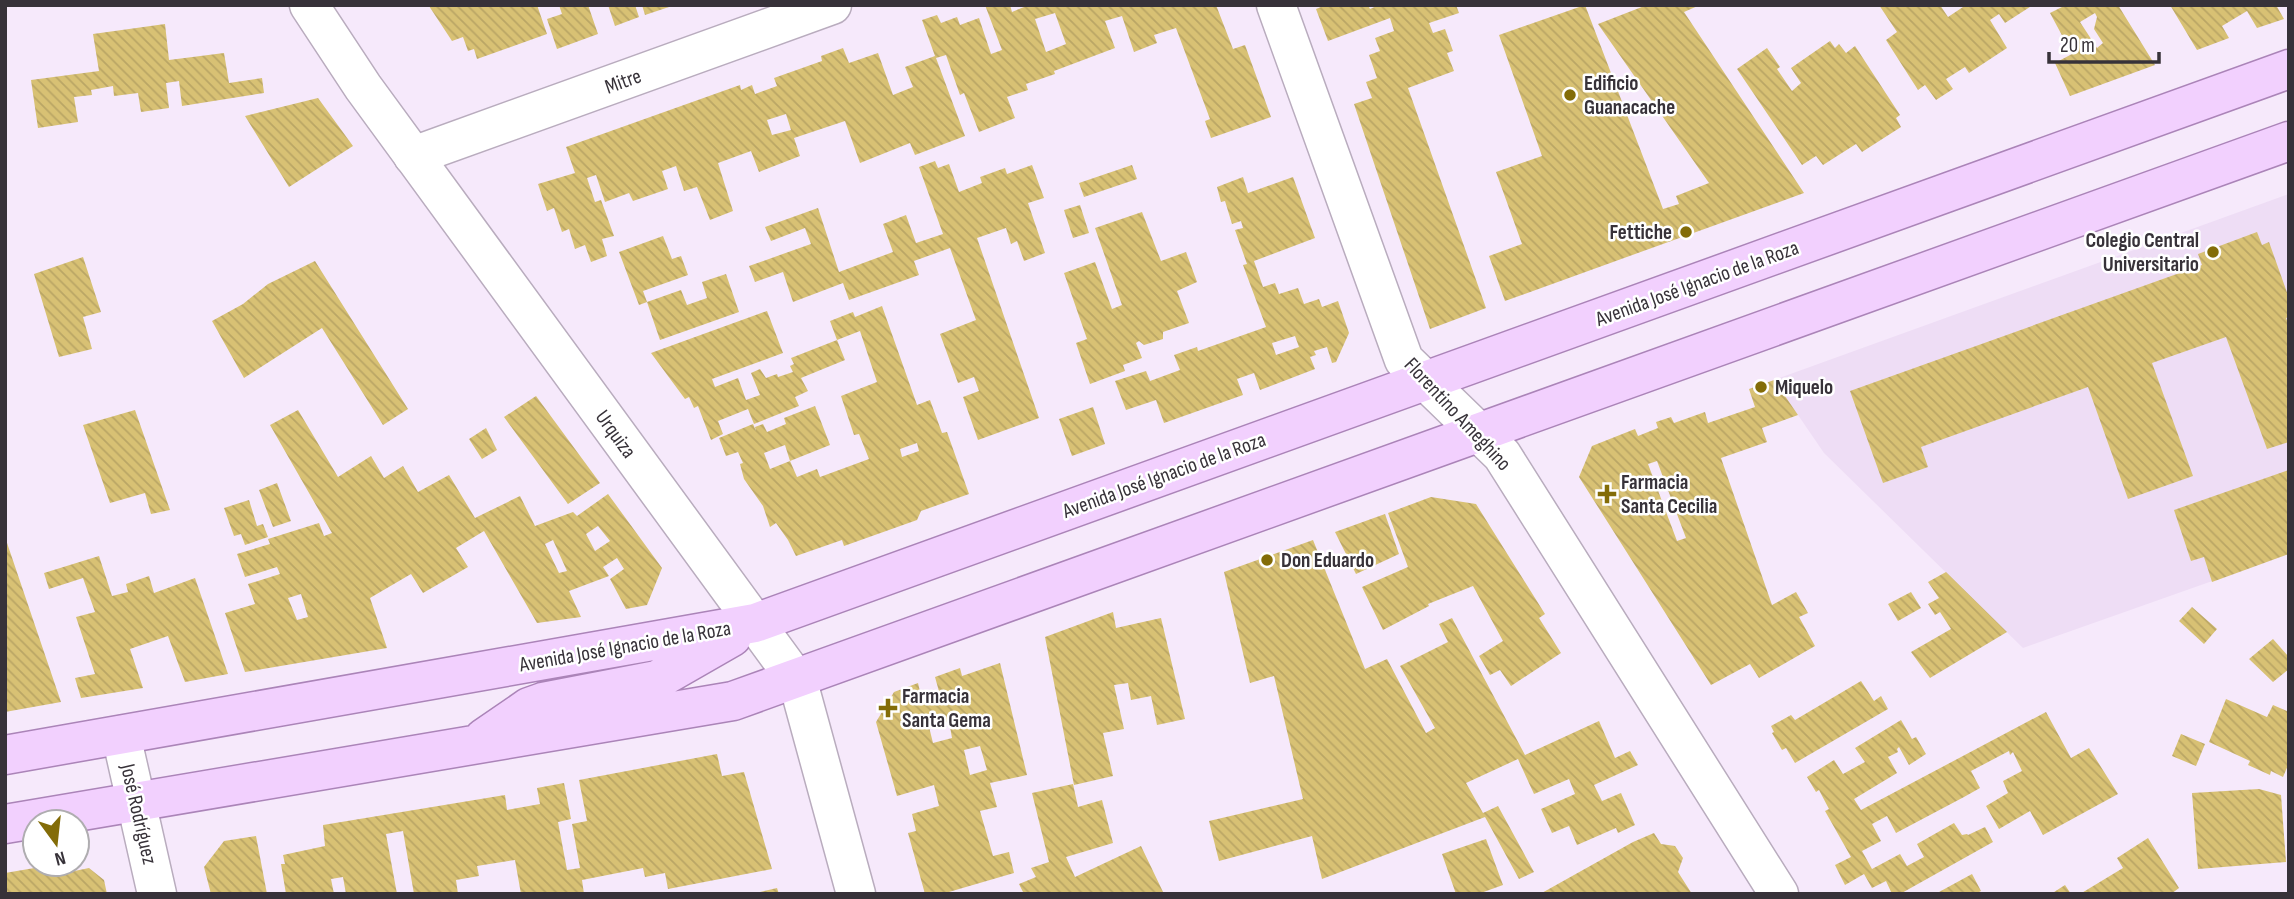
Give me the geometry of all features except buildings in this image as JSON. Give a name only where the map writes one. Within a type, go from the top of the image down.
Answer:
[{"type":"main road","name":"Avenida José Ignacio de la Roza","points":[[5,755],[755,623],[2289,69]]},
{"type":"main road","points":[[5,824],[733,701],[2289,141]]},
{"type":"main road","points":[[474,745],[529,708],[543,702],[657,680],[755,623]]},
{"type":"street","name":"Urquiza","points":[[309,5],[363,88],[795,679],[814,735],[856,894]]},
{"type":"street","name":"Mitre","points":[[413,156],[832,5]]},
{"type":"street","name":"Florentino Ameghino","points":[[1276,5],[1404,360],[1502,455],[1779,894]]},
{"type":"street","name":"José Rodríguez","points":[[121,735],[157,894]]},
{"type":"shaded area","points":[[2289,194],[2289,554],[2023,648],[1824,453],[1774,380]]},
{"type":"place","name":"Edificio Guanacache","points":[[1570,95]]},
{"type":"place","name":"Fettiche","points":[[1686,232]]},
{"type":"place","name":"Colegio Central Universitario","points":[[2213,252]]},
{"type":"place","name":"Miquelo","points":[[1761,387]]},
{"type":"place","name":"Farmacia Santa Cecilia","points":[[1607,494]]},
{"type":"place","name":"Don Eduardo","points":[[1267,560]]},
{"type":"place","name":"Farmacia Santa Gema","points":[[888,708]]}]
